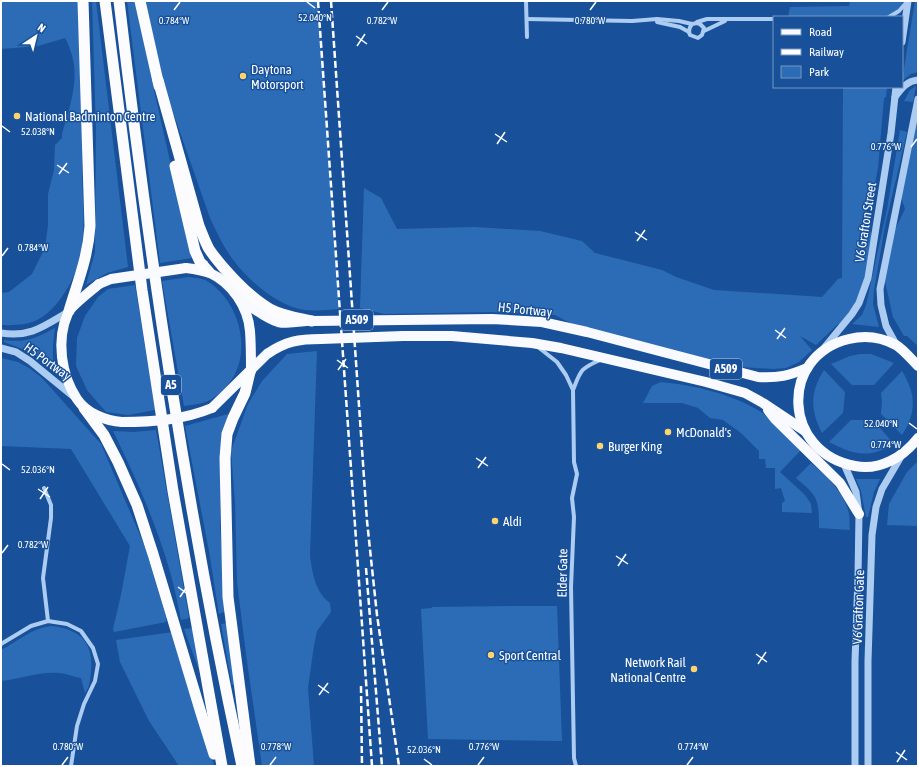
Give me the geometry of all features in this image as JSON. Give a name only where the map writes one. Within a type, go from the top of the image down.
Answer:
[{"type":"highway","points":[[68,311],[85,262],[90,226],[83,1]]},
{"type":"highway","name":"A5","points":[[105,1],[142,290],[173,491],[222,766]]},
{"type":"highway","name":"A5","points":[[119,1],[132,112],[156,290],[188,489],[219,659],[242,766]]},
{"type":"highway","points":[[140,1],[158,80],[170,143],[195,251],[200,262],[209,272]]},
{"type":"highway","points":[[158,80],[199,226],[208,248],[225,269],[252,296],[270,309],[286,315],[312,321]]},
{"type":"highway","points":[[250,372],[245,393],[227,434],[225,470],[228,597],[250,766]]},
{"type":"highway","points":[[81,403],[104,435],[118,462],[136,505],[153,554],[218,766]]},
{"type":"main road","points":[[186,268],[199,269],[209,272],[222,280],[239,298],[247,317],[250,331],[250,372],[212,408],[195,415],[167,420],[115,422],[101,418],[81,403],[65,372],[62,355],[63,335],[68,311],[99,284],[111,279],[186,268]]},
{"type":"main road","name":"H5 Portway","points":[[239,298],[269,318],[278,322],[492,319],[542,322],[587,332],[758,377],[775,378],[787,376],[807,368]]},
{"type":"main road","name":"A509","points":[[250,372],[267,354],[286,343],[300,339],[452,336],[532,343],[561,348],[706,382],[745,394],[763,403],[805,431]]},
{"type":"main road","name":"A509","points":[[807,444],[798,405],[802,379],[807,368],[820,353],[839,341],[857,337],[876,338],[898,346],[918,366]]},
{"type":"main road","points":[[763,403],[775,419],[807,444],[824,460],[859,514]]},
{"type":"main road","points":[[824,460],[860,467],[873,466],[890,462],[905,452],[918,438]]},
{"type":"street","points":[[526,1],[527,37]]},
{"type":"street","points":[[891,16],[899,11],[907,1]]},
{"type":"street","points":[[903,34],[907,1]]},
{"type":"street","points":[[527,19],[679,21],[700,24],[704,31]]},
{"type":"street","points":[[689,32],[690,26],[694,23],[707,19],[773,20]]},
{"type":"street","points":[[646,20],[680,27],[689,32],[692,37],[698,38],[704,31],[727,20]]},
{"type":"street","points":[[903,88],[911,81],[918,80]]},
{"type":"street","name":"V6 Grafton Street","points":[[820,353],[852,314],[859,302],[868,278],[891,132],[896,88]]},
{"type":"street","points":[[895,98],[903,88]]},
{"type":"street","name":"V6 Grafton Street","points":[[898,346],[886,326],[881,305],[880,289],[918,100]]},
{"type":"street","name":"H5 Portway","points":[[1,333],[12,335],[26,334],[36,330],[68,311]]},
{"type":"street","name":"Elder Gate","points":[[532,343],[556,362],[566,375],[573,390]]},
{"type":"street","name":"H5 Portway","points":[[1,348],[16,352],[30,361],[81,403]]},
{"type":"street","name":"Elder Gate","points":[[576,766],[574,758],[571,587],[574,517],[572,498],[577,474],[574,462],[573,390],[580,373],[585,367],[604,358]]},
{"type":"street","name":"V6 Grafton Gate","points":[[868,766],[868,661],[872,535],[874,518],[882,489],[905,452]]},
{"type":"street","name":"V6 Grafton Gate","points":[[844,464],[856,492],[859,514],[855,661],[855,766]]},
{"type":"street","points":[[44,488],[51,505],[51,518],[43,578],[48,621]]},
{"type":"street","points":[[1,644],[31,626],[48,621],[67,624],[81,631],[93,648],[98,664],[95,681],[84,704],[77,726],[71,766]]},
{"type":"street","name":"Elder Gate","points":[[571,766],[574,758]]},
{"type":"green space","points":[[1,1],[78,1],[82,84],[82,166],[84,217],[81,250],[71,282],[61,298],[42,317],[35,321],[20,325],[1,325],[1,293],[9,292],[32,274],[45,248],[48,225],[48,194],[54,170],[55,145],[62,138],[72,97],[75,74],[74,62],[65,38],[38,46],[1,49]]},
{"type":"green space","points":[[92,1],[96,1],[128,267],[107,273],[86,285],[95,252],[96,130]]},
{"type":"green space","points":[[127,1],[135,1],[192,258],[160,263]]},
{"type":"green space","points":[[145,1],[318,1],[339,309],[305,310],[285,304],[256,285],[240,269],[227,251],[210,218],[166,92]]},
{"type":"green space","points":[[850,1],[907,1],[899,11],[891,16],[788,16],[790,7],[849,6]]},
{"type":"green space","points":[[915,1],[918,1],[918,72],[911,74],[903,80]]},
{"type":"green space","points":[[916,86],[913,102],[904,101],[910,90]]},
{"type":"green space","points":[[843,88],[887,88],[886,97],[884,98],[878,168],[872,199],[865,209],[871,217],[870,229],[874,245],[868,278],[845,322],[837,325],[816,345],[800,336],[812,350],[799,362],[786,368],[773,369],[710,365],[587,332],[555,315],[492,312],[384,314],[360,308],[364,188],[381,198],[397,229],[475,227],[540,231],[582,241],[595,253],[662,270],[676,277],[714,290],[822,297],[838,279],[842,278]]},
{"type":"green space","points":[[918,101],[918,346],[907,336],[904,336],[893,317],[883,273],[890,240],[905,209],[899,191]]},
{"type":"green space","points":[[900,130],[907,132],[885,226],[874,290],[873,304],[879,327],[852,324],[862,315],[866,305],[887,209]]},
{"type":"green space","points":[[189,277],[207,281],[219,290],[236,316],[240,331],[241,346],[240,362],[234,376],[225,388],[208,401],[184,406],[162,281]]},
{"type":"green space","points":[[135,285],[155,410],[128,415],[106,412],[87,390],[76,366],[77,338],[85,316],[98,297],[108,289]]},
{"type":"green space","points":[[55,328],[53,361],[55,373],[38,357],[4,342],[4,340],[19,341],[31,339]]},
{"type":"green space","points":[[317,351],[310,555],[315,581],[321,593],[330,603],[331,612],[317,631],[308,688],[314,766],[262,766],[237,582],[235,503],[231,451],[248,404],[262,381],[287,354]]},
{"type":"green space","points":[[871,354],[894,363],[874,385],[852,385],[831,364],[850,356]]},
{"type":"green space","points":[[1,358],[18,362],[42,378],[101,444],[145,547],[166,617],[166,622],[114,632],[113,629],[130,546],[71,449],[1,446]]},
{"type":"green space","points":[[824,370],[845,392],[843,413],[822,433],[815,417],[813,401],[816,386]]},
{"type":"green space","points":[[902,371],[910,387],[913,403],[910,419],[902,435],[881,414],[881,393]]},
{"type":"green space","points":[[661,382],[686,385],[725,395],[750,406],[772,420],[802,449],[780,472],[805,495],[811,504],[812,513],[782,512],[782,503],[785,501],[781,488],[775,489],[775,468],[766,468],[765,459],[759,459],[759,451],[741,433],[723,420],[710,418],[698,408],[682,403],[643,403],[652,386]]},
{"type":"green space","points":[[228,414],[220,457],[220,525],[226,611],[219,614],[209,551],[185,426]]},
{"type":"green space","points":[[851,420],[873,420],[894,444],[877,452],[862,454],[846,450],[829,442]]},
{"type":"green space","points":[[156,430],[189,618],[181,620],[171,575],[153,520],[113,431],[134,432]]},
{"type":"green space","points":[[918,461],[918,526],[887,525],[889,504],[907,472]]},
{"type":"green space","points":[[811,463],[829,479],[839,492],[847,506],[850,530],[819,528],[818,504],[816,499],[809,489],[796,478]]},
{"type":"green space","points":[[856,479],[880,479],[874,492],[868,517],[866,517],[861,491]]},
{"type":"green space","name":"Sport Central","points":[[557,606],[562,741],[428,739],[421,609],[432,607]]},
{"type":"green space","points":[[228,623],[236,684],[232,685],[221,624]]},
{"type":"green space","points":[[52,626],[70,630],[83,639],[87,645],[90,653],[91,672],[89,685],[85,693],[81,678],[60,673],[38,674],[1,681],[1,650],[31,632]]},
{"type":"green space","points":[[192,628],[203,681],[184,629]]},
{"type":"green space","points":[[173,632],[199,711],[214,766],[179,766],[149,721],[120,662],[116,640]]},
{"type":"railway","points":[[318,1],[372,766]]},
{"type":"railway","points":[[331,1],[367,521],[377,615],[399,766]]},
{"type":"railway","points":[[366,568],[382,766]]},
{"type":"railway","points":[[361,686],[362,766]]},
{"type":"place","name":"Daytona Motorsport","points":[[243,76]]},
{"type":"place","name":"National Badminton Centre","points":[[17,116]]},
{"type":"place","name":"McDonald's","points":[[668,432]]},
{"type":"place","name":"Burger King","points":[[600,446]]},
{"type":"place","name":"Aldi","points":[[495,521]]},
{"type":"place","name":"Sport Central","points":[[491,655]]},
{"type":"place","name":"Network Rail National Centre","points":[[694,669]]}]
